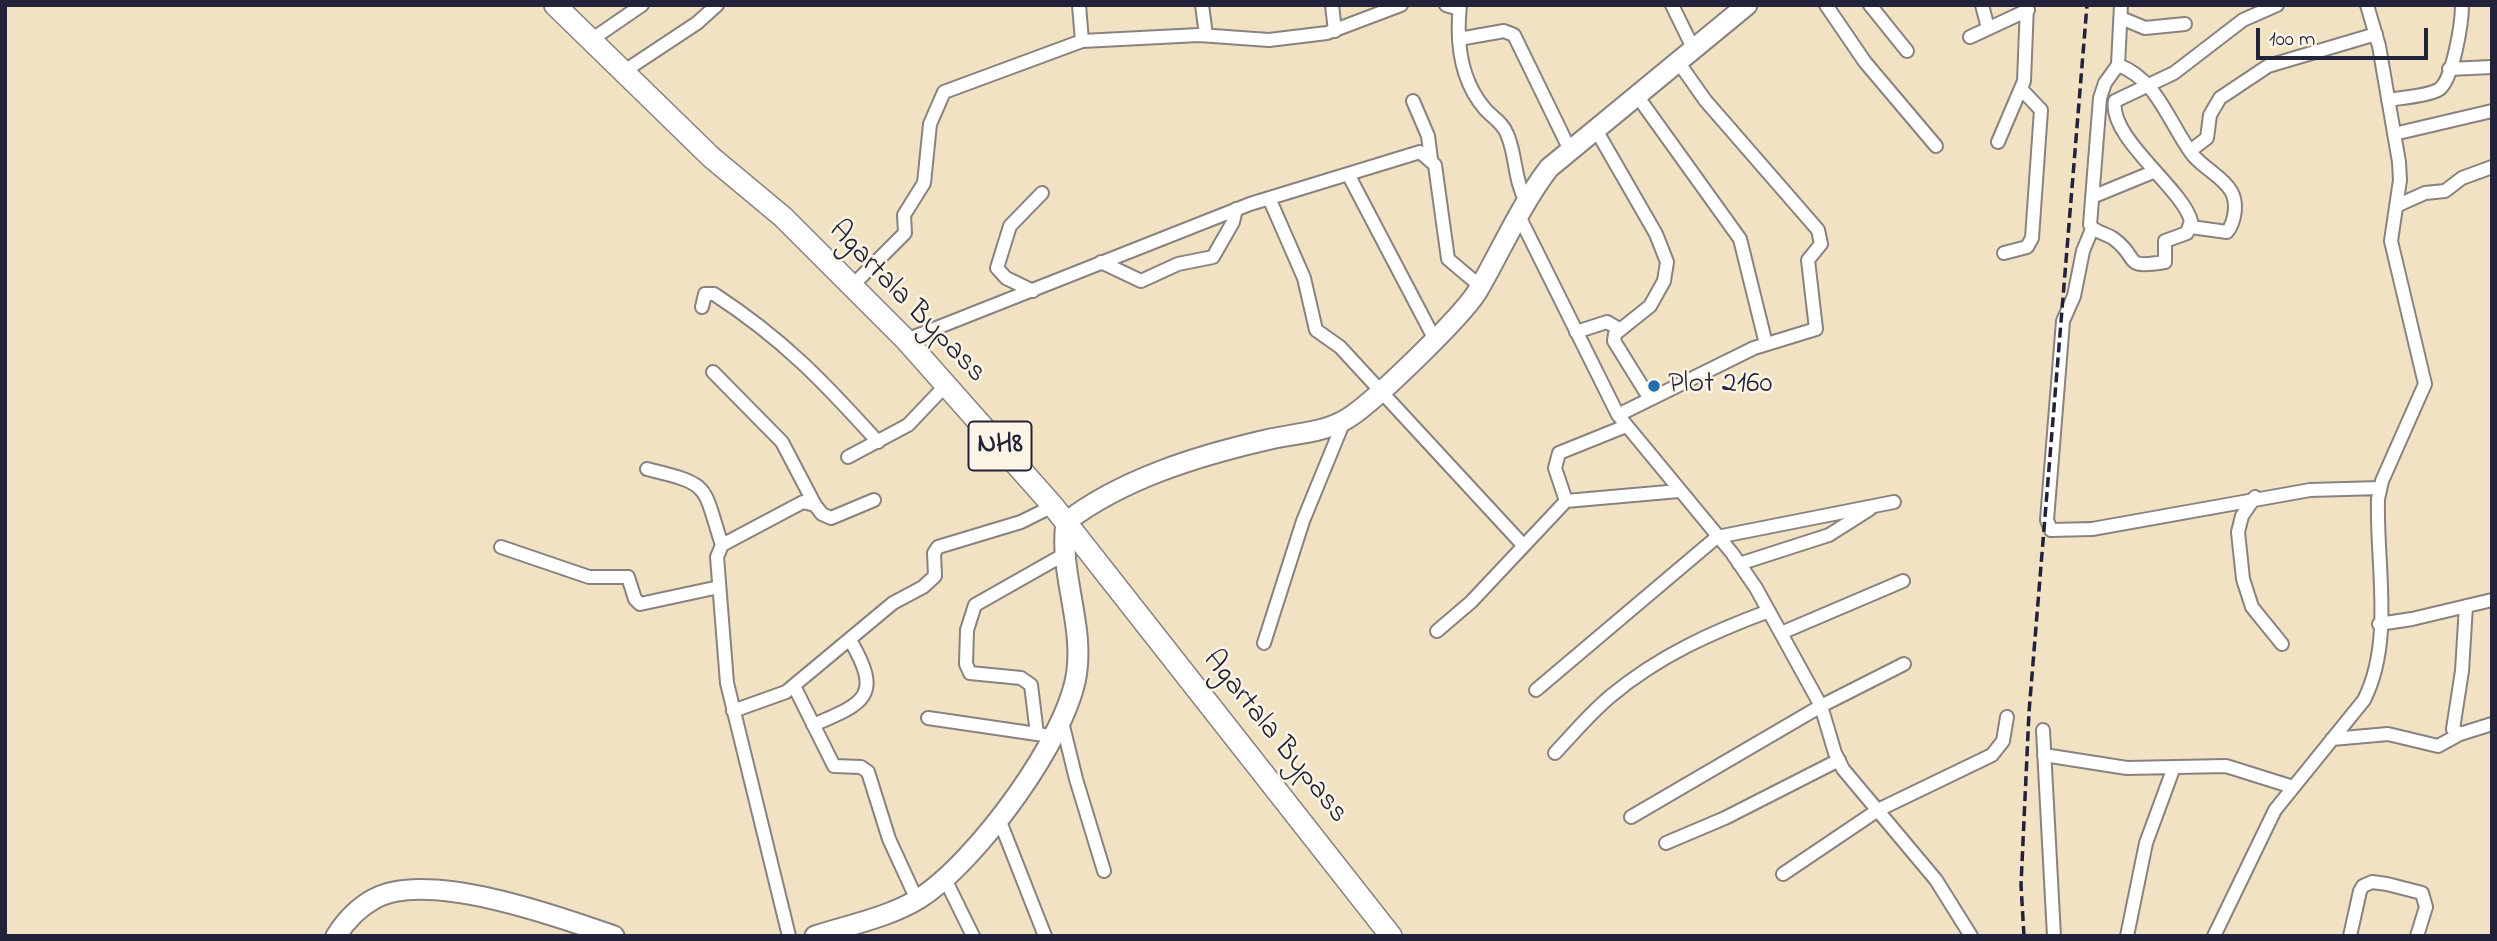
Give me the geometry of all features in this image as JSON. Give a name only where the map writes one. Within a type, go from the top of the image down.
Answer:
[{"type":"highway","name":"Agartala Bypass","points":[[555,5],[722,167],[783,217],[906,340],[1059,514],[1391,936]]},
{"type":"main road","points":[[815,936],[916,900],[945,879],[999,819],[1073,694],[1078,657],[1059,514],[1164,471],[1229,449],[1344,421],[1379,392],[1457,316],[1480,286],[1522,209],[1549,168],[1595,128],[1638,97],[1744,6]]},
{"type":"main road","points":[[336,936],[343,925],[375,898],[412,889],[455,893],[510,904],[556,915],[614,936]]},
{"type":"street","points":[[591,40],[642,5]]},
{"type":"street","points":[[623,72],[697,23],[717,5]]},
{"type":"street","points":[[1079,5],[1082,41]]},
{"type":"street","points":[[1202,5],[1206,35]]},
{"type":"street","points":[[1332,5],[1335,31]]},
{"type":"street","points":[[852,286],[905,233],[906,210],[924,183],[930,124],[941,95],[1022,61],[1082,41],[1206,35],[1261,40],[1335,31],[1401,5]]},
{"type":"street","points":[[1446,5],[1460,7],[1459,39],[1464,73],[1481,104],[1507,134],[1522,209],[1576,332],[1622,420],[1740,564],[1821,706],[1839,760],[1936,880],[1971,936]]},
{"type":"street","points":[[1566,500],[1555,468],[1559,453],[1622,420],[1650,399],[1766,344],[1816,329],[1808,260],[1819,248],[1821,238],[1705,100],[1686,57],[1672,5]]},
{"type":"street","points":[[1826,5],[1865,62],[1936,146]]},
{"type":"street","points":[[1870,5],[1907,51]]},
{"type":"street","points":[[1982,5],[1988,28]]},
{"type":"street","points":[[2239,5],[2243,20]]},
{"type":"street","points":[[2092,229],[2116,240],[2131,261],[2141,266],[2165,262],[2165,241],[2187,233],[2190,227],[2189,215],[2153,172],[2116,116],[2113,107],[2115,101],[2181,69],[2243,20],[2277,5]]},
{"type":"street","points":[[2214,936],[2261,834],[2293,787],[2364,700],[2373,682],[2379,624],[2377,520],[2381,488],[2425,384],[2391,241],[2400,180],[2376,34],[2367,5]]},
{"type":"street","points":[[2388,100],[2440,89],[2461,31],[2462,5]]},
{"type":"street","points":[[1970,37],[2028,8]]},
{"type":"street","points":[[1998,142],[2022,90],[2028,8]]},
{"type":"street","points":[[2121,12],[2145,28],[2185,24]]},
{"type":"street","points":[[2121,12],[2118,65],[2105,83],[2100,98],[2092,229],[2083,251],[2074,296],[2063,321],[2049,528],[2054,531],[2092,529],[2255,497],[2335,487],[2381,488]]},
{"type":"street","points":[[1459,39],[1504,31],[1514,34],[1570,150]]},
{"type":"street","points":[[2190,151],[2207,138],[2210,115],[2220,97],[2268,65],[2376,34]]},
{"type":"street","points":[[2118,65],[2138,74],[2149,86],[2190,151],[2230,189],[2235,214],[2227,232],[2190,227]]},
{"type":"street","points":[[2449,69],[2492,67]]},
{"type":"street","points":[[2004,253],[2027,247],[2032,238],[2041,110],[2022,90]]},
{"type":"street","points":[[1638,97],[1740,239],[1766,344]]},
{"type":"street","points":[[1413,102],[1428,136],[1431,159],[1437,173],[1448,260],[1480,286]]},
{"type":"street","points":[[2394,134],[2492,111]]},
{"type":"street","points":[[1595,128],[1656,234],[1667,262],[1664,281],[1650,306],[1619,329],[1614,341],[1650,399]]},
{"type":"street","points":[[906,340],[1236,209],[1415,152],[1425,154],[1431,159]]},
{"type":"street","points":[[2396,206],[2425,193],[2445,191],[2462,178],[2492,167]]},
{"type":"street","points":[[2092,197],[2153,172]]},
{"type":"street","points":[[1348,174],[1434,338]]},
{"type":"street","points":[[1033,291],[1006,278],[997,268],[1010,226],[1042,193]]},
{"type":"street","points":[[1269,198],[1304,278],[1316,330],[1340,347],[1523,545]]},
{"type":"street","points":[[1101,262],[1141,281],[1178,264],[1209,259],[1217,254],[1233,222],[1236,209]]},
{"type":"street","points":[[702,307],[705,294],[714,294],[769,331],[830,388],[878,442]]},
{"type":"street","points":[[1576,332],[1607,322],[1619,329]]},
{"type":"street","points":[[713,372],[782,442],[822,514],[831,518],[874,500]]},
{"type":"street","points":[[848,457],[908,425],[946,386]]},
{"type":"street","points":[[1264,643],[1303,521],[1344,421]]},
{"type":"street","points":[[647,469],[692,480],[702,488],[722,545]]},
{"type":"street","points":[[1437,631],[1478,595],[1566,500],[1679,491]]},
{"type":"street","points":[[2255,497],[2242,516],[2238,532],[2243,579],[2252,607],[2282,644]]},
{"type":"street","points":[[789,936],[733,711],[724,659],[717,556],[722,545],[803,502],[815,505]]},
{"type":"street","points":[[1536,691],[1717,537],[1894,502]]},
{"type":"street","points":[[1740,564],[1829,535],[1874,506]]},
{"type":"street","points":[[733,711],[769,700],[794,686],[893,603],[930,582],[935,576],[934,553],[938,547],[1021,522],[1059,514]]},
{"type":"street","points":[[501,547],[594,578],[628,577],[635,599],[640,604],[719,587]]},
{"type":"street","points":[[1065,554],[982,598],[970,611],[966,664],[970,673],[1021,678],[1031,685],[1076,779],[1104,871]]},
{"type":"street","points":[[1781,633],[1903,580]]},
{"type":"street","points":[[2379,624],[2412,620],[2492,600]]},
{"type":"street","points":[[2460,734],[2453,729],[2453,723],[2462,671],[2466,606]]},
{"type":"street","points":[[1555,753],[1609,697],[1642,673],[1703,636],[1769,611]]},
{"type":"street","points":[[813,725],[858,704],[864,697],[867,684],[865,668],[850,640]]},
{"type":"street","points":[[1631,817],[1821,706],[1904,664]]},
{"type":"street","points":[[794,686],[834,766],[861,767],[868,772],[889,839],[916,900]]},
{"type":"street","points":[[1783,874],[1878,810],[1992,755],[2003,741],[2007,717]]},
{"type":"street","points":[[928,718],[1051,731]]},
{"type":"street","points":[[2332,739],[2388,734],[2438,746],[2445,745],[2460,734],[2492,724]]},
{"type":"street","points":[[2043,730],[2053,936]]},
{"type":"street","points":[[2044,755],[2127,768],[2227,766],[2293,787]]},
{"type":"street","points":[[1666,843],[1725,818],[1839,760]]},
{"type":"street","points":[[2127,936],[2146,843],[2174,767]]},
{"type":"street","points":[[999,819],[1045,936]]},
{"type":"street","points":[[945,879],[973,936]]},
{"type":"street","points":[[2350,936],[2360,891],[2367,883],[2372,882],[2422,893],[2426,907],[2417,936]]},
{"type":"railway","points":[[2024,936],[2021,885],[2029,712],[2087,5]]},
{"type":"place","name":"Plot 2160","points":[[1654,386]]}]
